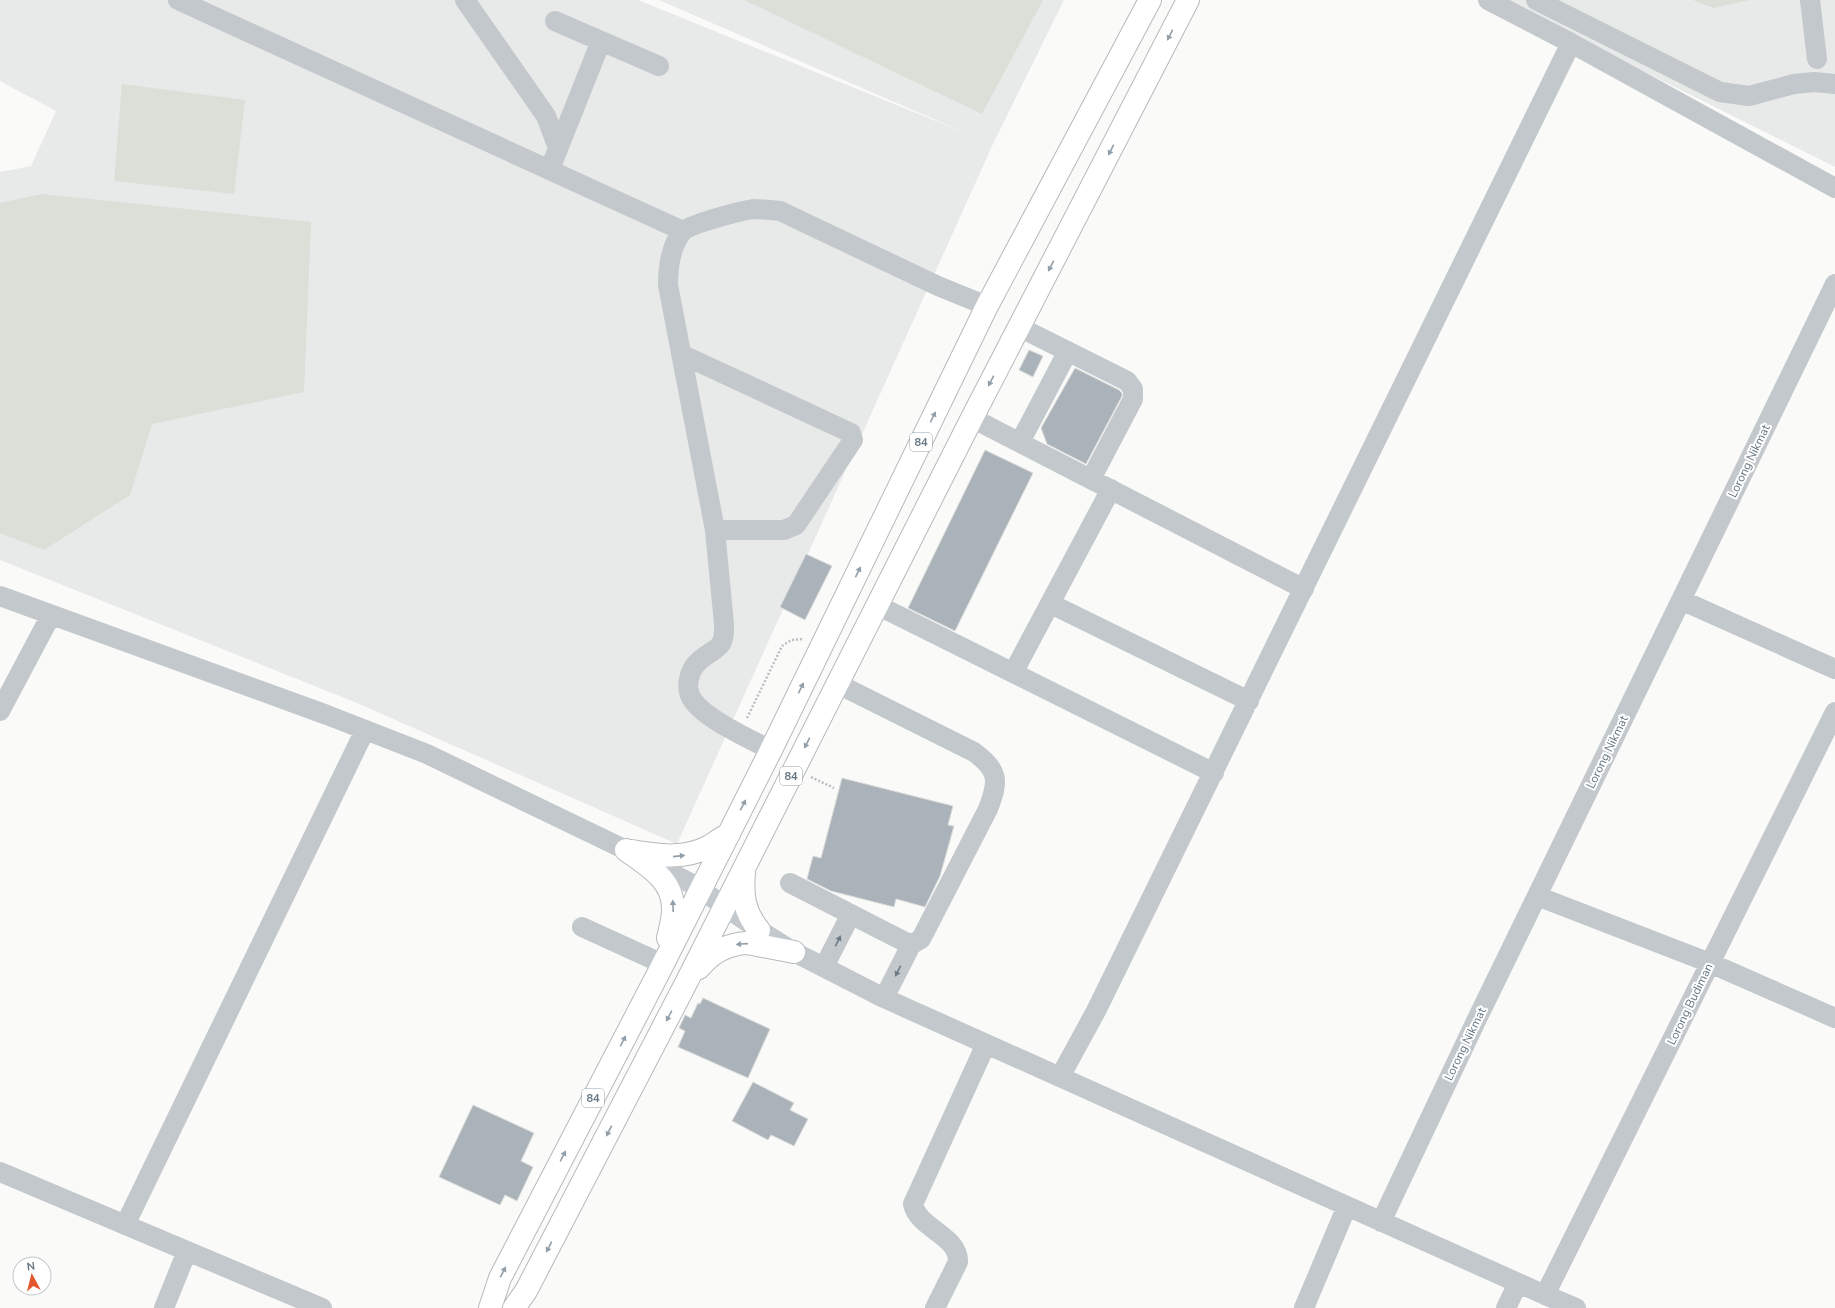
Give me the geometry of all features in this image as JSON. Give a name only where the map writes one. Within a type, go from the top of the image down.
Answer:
[{"type":"main road","name":"84","points":[[490,1308],[500,1278],[729,834],[987,306],[1150,0]]},
{"type":"main road","name":"84","points":[[514,1308],[526,1291],[685,985],[972,418],[1188,0]]},
{"type":"main road","points":[[626,850],[666,856],[688,855],[709,847],[729,834]]},
{"type":"main road","points":[[626,850],[662,878],[672,897],[673,911],[664,961]]},
{"type":"main road","points":[[745,868],[743,891],[744,903],[750,919],[759,930]]},
{"type":"main road","points":[[685,985],[706,959],[725,947],[747,943],[794,952]]},
{"type":"street","points":[[178,0],[683,231]]},
{"type":"street","points":[[465,0],[546,116],[558,148]]},
{"type":"street","points":[[1488,0],[1572,43],[1835,188]]},
{"type":"street","points":[[1536,0],[1720,92],[1749,96],[1794,84],[1814,82],[1835,84]]},
{"type":"street","points":[[1810,0],[1816,59]]},
{"type":"street","points":[[555,21],[659,66]]},
{"type":"street","points":[[550,169],[601,42]]},
{"type":"street","points":[[1060,1077],[1096,1011],[1214,773],[1572,43]]},
{"type":"street","points":[[771,750],[739,734],[694,703],[689,695],[689,679],[692,669],[700,660],[715,651],[721,645],[724,636],[715,530],[668,285],[668,271],[675,245],[683,231],[706,221],[751,210],[764,209],[780,211],[938,286],[987,306]]},
{"type":"street","name":"Lorong Nikmat","points":[[1381,1222],[1536,896],[1835,284]]},
{"type":"street","points":[[1019,327],[1127,382],[1133,389],[1133,399],[1091,479]]},
{"type":"street","points":[[1020,442],[1068,351]]},
{"type":"street","points":[[681,354],[850,433],[853,437],[853,440],[796,525],[784,530],[715,530]]},
{"type":"street","points":[[972,418],[1304,589]]},
{"type":"street","points":[[1013,673],[1111,489]]},
{"type":"street","points":[[0,596],[427,754],[626,850],[700,890],[794,952],[884,998],[1381,1222],[1576,1308]]},
{"type":"street","points":[[1681,600],[1835,669]]},
{"type":"street","points":[[1051,604],[1249,701]]},
{"type":"street","points":[[877,605],[1214,773]]},
{"type":"street","points":[[0,711],[51,615]]},
{"type":"street","points":[[838,684],[974,752],[987,761],[994,776],[995,791],[988,809],[921,939],[911,945],[884,998]]},
{"type":"street","name":"Lorong Budiman","points":[[1545,1295],[1835,712]]},
{"type":"street","points":[[125,1225],[365,730]]},
{"type":"street","points":[[790,883],[911,945]]},
{"type":"street","points":[[1536,896],[1710,963],[1835,1018]]},
{"type":"street","points":[[824,967],[851,914]]},
{"type":"street","points":[[582,927],[664,961]]},
{"type":"street","points":[[935,1308],[958,1262],[958,1255],[953,1247],[918,1216],[913,1204],[986,1044]]},
{"type":"street","points":[[0,1172],[322,1308]]},
{"type":"street","points":[[1304,1308],[1347,1206]]},
{"type":"street","points":[[164,1308],[187,1251]]},
{"type":"street","points":[[1506,1308],[1518,1283]]},
{"type":"path","points":[[739,734],[782,646],[791,640],[802,638],[821,647]]},
{"type":"path","points":[[795,768],[834,788]]},
{"type":"shaded area","points":[[0,0],[638,0],[968,134],[659,0],[1064,0],[993,144],[677,844],[357,703],[0,560],[0,172],[31,166],[56,111],[0,81]]},
{"type":"shaded area","points":[[744,0],[1043,0],[982,114]]},
{"type":"shaded area","points":[[1501,0],[1835,0],[1835,167],[1528,14]]},
{"type":"shaded area","points":[[1693,0],[1750,0],[1713,8]]},
{"type":"shaded area","points":[[122,84],[245,100],[234,194],[114,181]]},
{"type":"shaded area","points":[[42,194],[311,222],[304,392],[152,424],[130,495],[44,550],[0,533],[0,203]]},
{"type":"building","points":[[1029,350],[1043,356],[1033,377],[1019,370]]},
{"type":"building","points":[[1075,368],[1119,390],[1122,393],[1122,396],[1086,464],[1047,444],[1041,428]]},
{"type":"building","points":[[985,450],[1033,473],[955,631],[908,608]]},
{"type":"building","points":[[806,554],[832,566],[805,620],[780,607]]},
{"type":"building","points":[[842,778],[953,806],[948,825],[954,826],[940,876],[925,907],[896,899],[894,907],[831,891],[807,879],[813,856],[821,858]]},
{"type":"building","points":[[703,998],[770,1029],[748,1078],[678,1047],[685,1031],[679,1028],[685,1015],[691,1018],[698,1003],[700,1004]]},
{"type":"building","points":[[753,1082],[794,1103],[790,1110],[808,1119],[794,1146],[771,1135],[768,1140],[732,1121]]},
{"type":"building","points":[[473,1105],[534,1133],[521,1161],[533,1167],[517,1201],[505,1195],[500,1205],[439,1177]]}]
